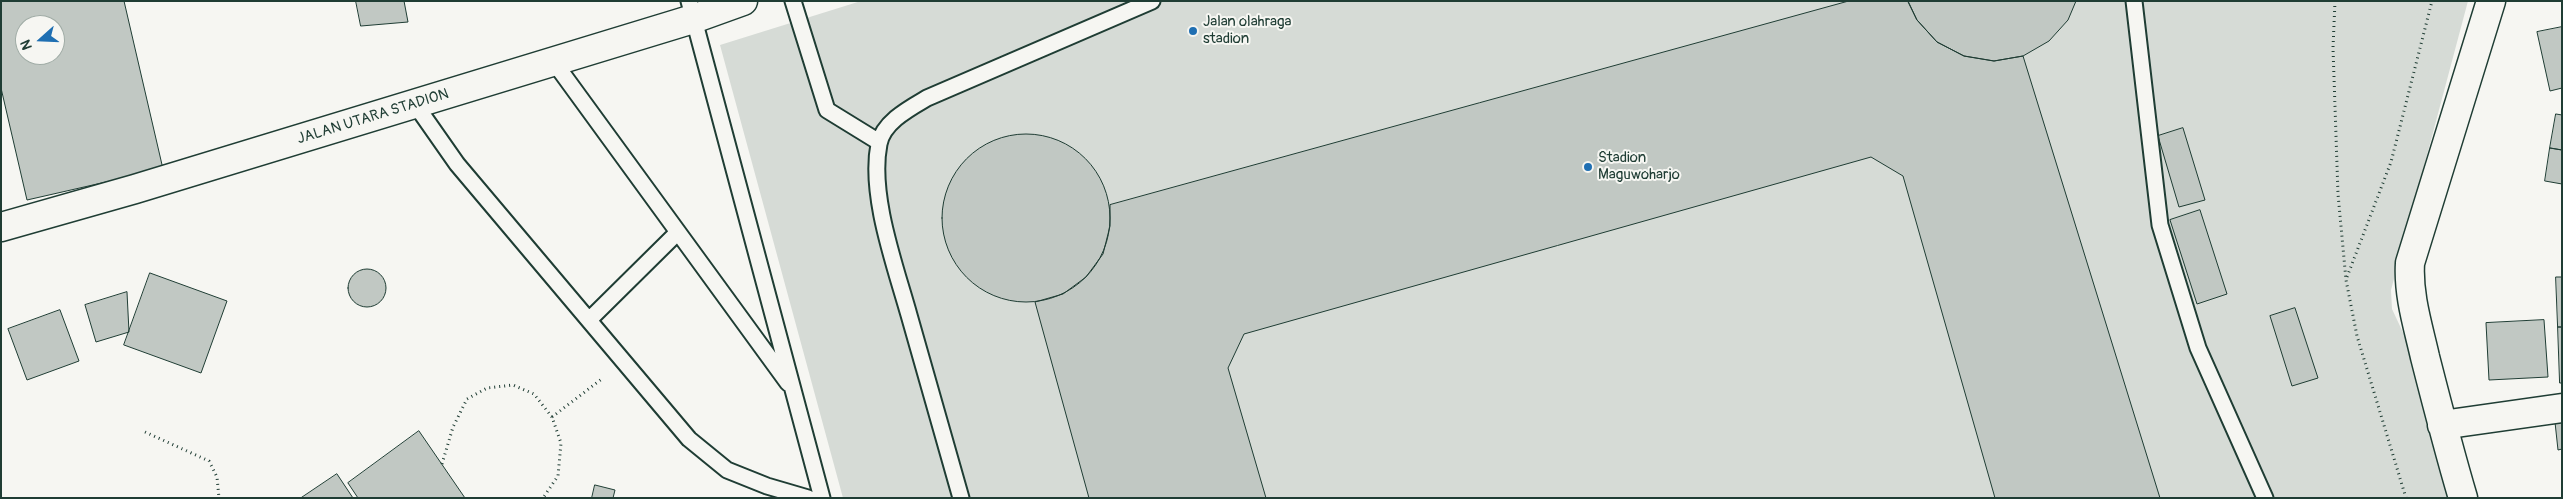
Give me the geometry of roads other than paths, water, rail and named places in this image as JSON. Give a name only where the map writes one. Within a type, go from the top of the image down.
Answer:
[{"type":"street","name":"JALAN UTARA STADION","points":[[1,227],[135,189],[554,62],[691,10],[743,1]]},
{"type":"street","points":[[2463,498],[2442,425],[2413,307],[2409,283],[2410,263],[2491,1]]},
{"type":"street","points":[[2442,425],[2562,408]]},
{"type":"lane","points":[[793,1],[827,110],[879,142]]},
{"type":"lane","points":[[961,498],[884,225],[877,176],[879,142],[887,129],[904,111],[928,98],[1152,1]]},
{"type":"lane","points":[[2134,1],[2160,225],[2198,348],[2265,498]]},
{"type":"lane","points":[[691,10],[822,498]]},
{"type":"lane","points":[[554,62],[794,391]]},
{"type":"lane","points":[[415,104],[463,171],[689,439],[727,470],[767,486],[808,498]]},
{"type":"lane","points":[[589,320],[678,232]]},
{"type":"place","name":"Jalan olahraga stadion","points":[[1193,31]]},
{"type":"place","name":"Stadion Maguwoharjo","points":[[1588,167]]}]
